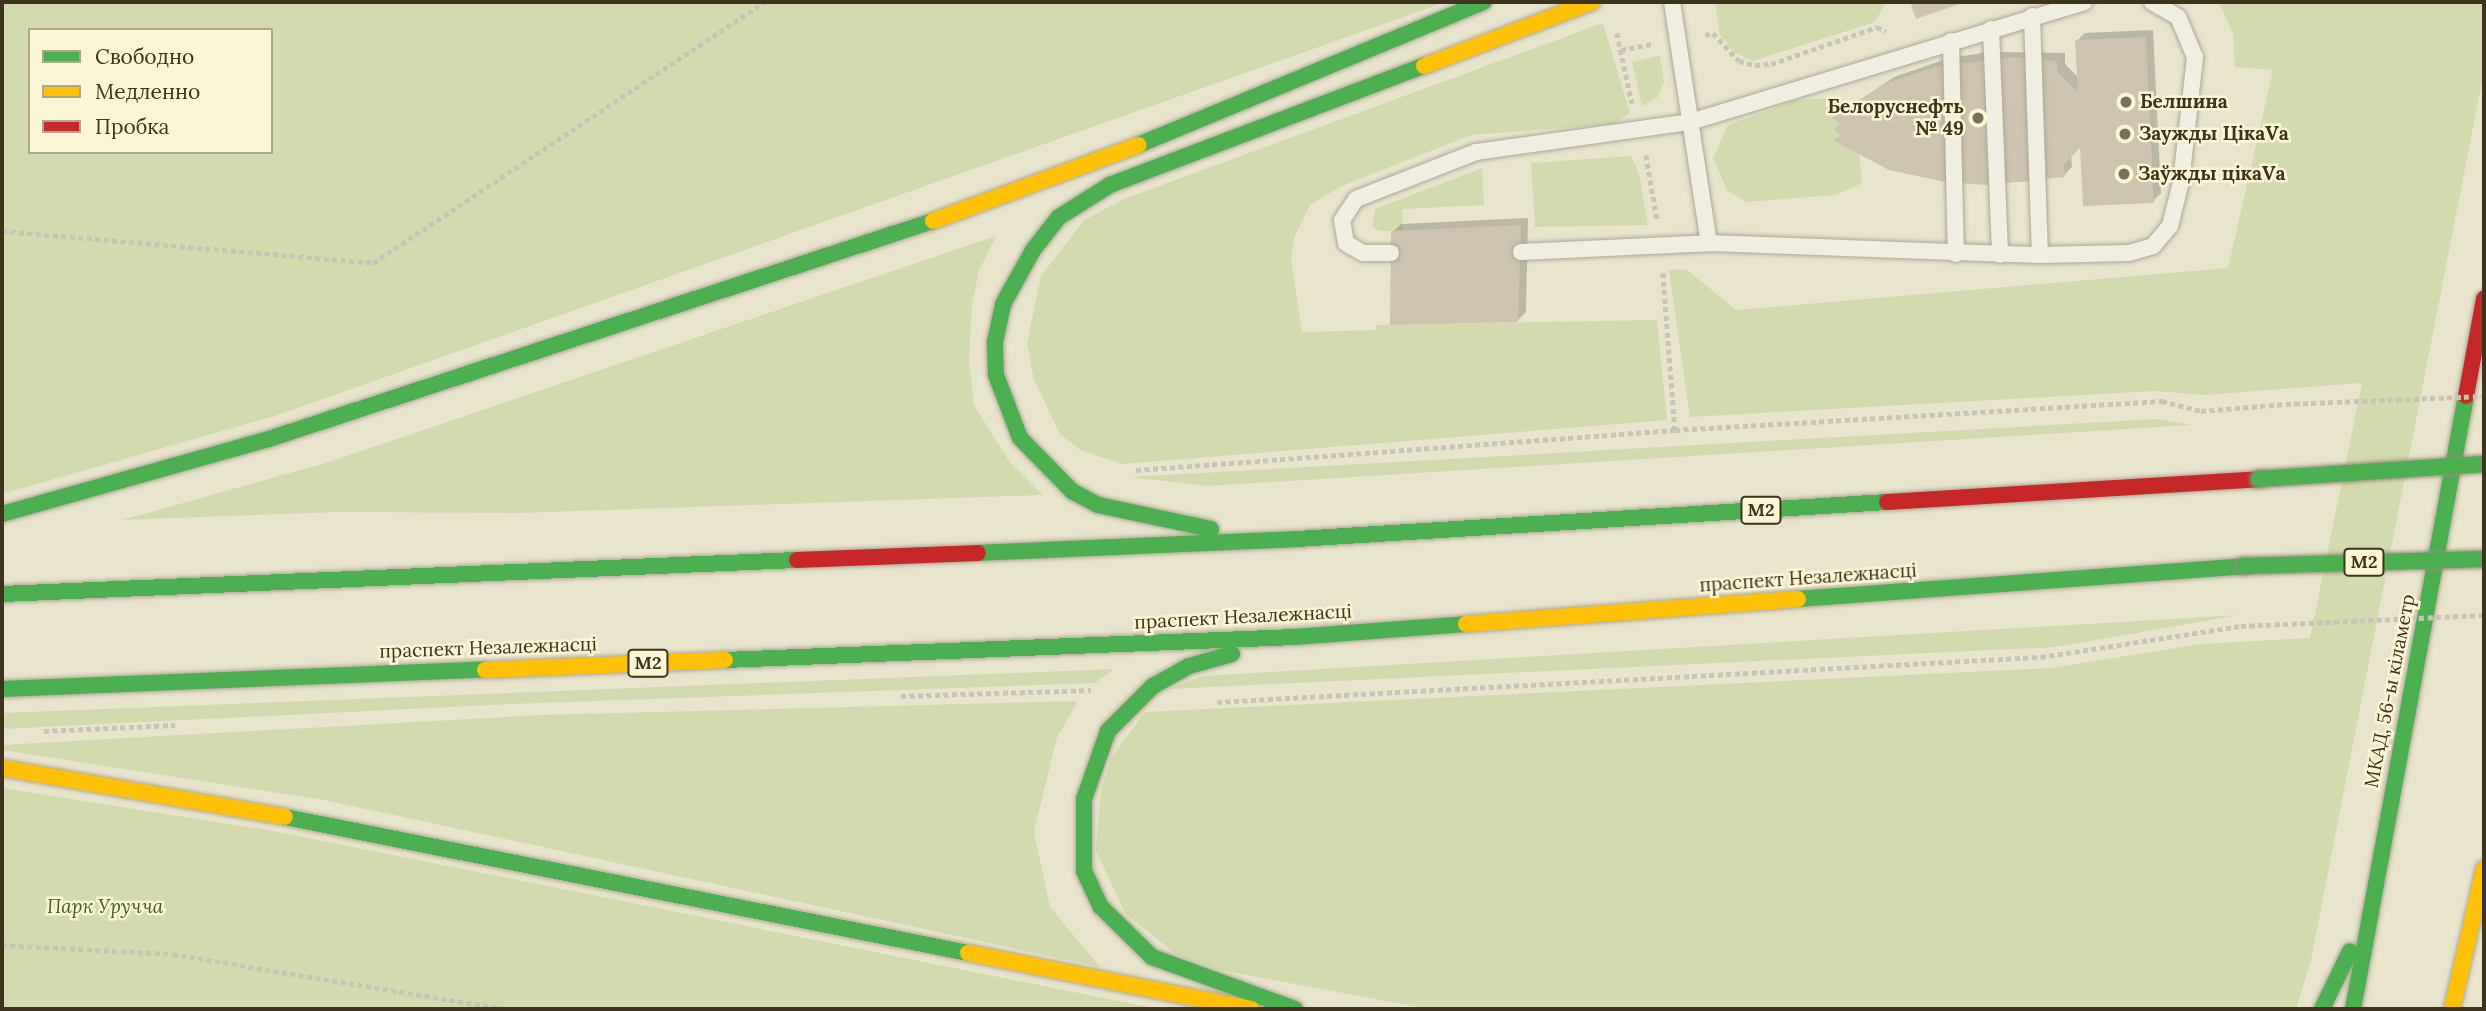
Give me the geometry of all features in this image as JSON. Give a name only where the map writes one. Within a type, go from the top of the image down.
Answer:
[{"type":"highway","points":[[2,513],[269,439],[957,214],[1090,165],[1484,2]]},
{"type":"highway","points":[[1264,541],[1098,505],[1072,491],[1039,462],[1020,438],[996,375],[995,342],[1003,304],[1017,274],[1059,217],[1110,185],[1592,2]]},
{"type":"highway","name":"МКАД, 56-ы кіламетр","points":[[2353,1009],[2484,299]]},
{"type":"highway","name":"М2","points":[[2,594],[1264,541],[2484,464]]},
{"type":"highway","name":"праспект Незалежнасці","points":[[2,689],[1294,637],[2244,566],[2484,559]]},
{"type":"highway","points":[[1294,637],[1189,666],[1132,702],[1108,731],[1096,762],[1084,799],[1083,838],[1084,871],[1101,907],[1152,957],[1295,1009]]},
{"type":"highway","points":[[2,768],[172,795],[1252,1009]]},
{"type":"highway","points":[[2452,1009],[2484,869]]},
{"type":"highway","points":[[2480,890],[2484,907]]},
{"type":"highway","points":[[2322,1009],[2371,908]]},
{"type":"lane","points":[[1672,2],[1709,243]]},
{"type":"lane","points":[[1391,253],[1363,253],[1346,243],[1342,220],[1356,199],[1476,152],[1690,122],[1921,49],[2084,2]]},
{"type":"lane","points":[[1521,252],[1709,243],[2040,255],[2129,253],[2153,246],[2170,226],[2181,182],[2195,57],[2178,17],[2152,2]]},
{"type":"lane","points":[[2032,16],[2040,255]]},
{"type":"lane","points":[[1991,29],[2000,255]]},
{"type":"lane","points":[[1951,41],[1956,254]]},
{"type":"path","points":[[2,231],[373,263],[765,2]]},
{"type":"path","points":[[1615,26],[1637,130]]},
{"type":"path","points":[[1621,50],[1713,33],[1739,61],[1755,65],[1771,64],[1877,27],[1921,49]]},
{"type":"path","points":[[1672,378],[1675,430]]},
{"type":"path","points":[[2286,404],[2484,396]]},
{"type":"path","points":[[2241,626],[2484,615]]},
{"type":"path","points":[[2,946],[173,954],[506,1009]]},
{"type":"green space","points":[[2,2],[1446,2],[278,415],[2,494]]},
{"type":"green space","points":[[1715,2],[1886,2],[1875,22],[1753,61],[1734,52],[1720,35]]},
{"type":"green space","points":[[2219,2],[2484,2],[2484,71],[2311,960],[2296,1009],[1429,1009],[1225,971],[1177,955],[1125,913],[1096,851],[1101,790],[1111,758],[1145,712],[2051,668],[2201,644],[2310,638],[2362,383],[2204,395],[2155,391],[1690,417],[1669,270],[1686,269],[1736,310],[2228,268],[2273,70],[2235,67],[2233,34]]},
{"type":"green space","points":[[1603,23],[1630,113],[1614,124],[1471,135],[1340,187],[1310,205],[1295,236],[1291,257],[1302,332],[1376,330],[1376,325],[1657,320],[1667,420],[1122,464],[1080,450],[1060,434],[1034,380],[1027,343],[1041,276],[1084,220],[1124,199]]},
{"type":"green space","points":[[1660,55],[1664,82],[1657,98],[1642,106],[1632,62]]},
{"type":"green space","points":[[1835,98],[1848,110],[1857,130],[1862,183],[1836,195],[1746,202],[1727,190],[1713,158],[1728,125],[1796,100]]},
{"type":"green space","points":[[1631,156],[1639,173],[1648,225],[1535,227],[1531,163]]},
{"type":"green space","points":[[1482,168],[1484,205],[1403,209],[1402,231],[1379,231],[1372,226],[1375,209]]},
{"type":"green space","points":[[996,236],[979,271],[972,304],[969,359],[974,405],[1009,461],[1043,495],[521,513],[338,512],[122,520],[326,463]]},
{"type":"green space","points":[[2157,419],[2192,425],[1208,486],[1130,477]]},
{"type":"green space","points":[[2239,615],[2056,647],[1169,689],[1202,676]]},
{"type":"green space","points":[[1114,669],[1095,683],[512,704],[2,729],[2,713]]},
{"type":"green space","points":[[1078,701],[1057,737],[1034,832],[1050,907],[1100,967],[324,800],[2,750],[2,745],[540,715]]},
{"type":"green space","name":"Парк Уручча","points":[[2,788],[274,831],[1159,1009],[2,1009]]},
{"type":"building","points":[[1910,2],[1965,2],[1916,19]]},
{"type":"building","points":[[2146,37],[2154,203],[2083,206],[2080,148],[2064,165],[2065,177],[1986,185],[1945,182],[1889,170],[1834,141],[1841,135],[1834,130],[1840,123],[1832,118],[1884,84],[1939,66],[2016,57],[2057,61],[2058,73],[2078,92],[2075,40]]},
{"type":"building","points":[[1521,225],[1518,322],[1390,325],[1391,231]]},
{"type":"traffic: fast","points":[[1138,145],[1484,2]]},
{"type":"traffic: fast","points":[[1211,529],[1098,505],[1072,491],[1020,438],[996,375],[995,342],[1003,304],[1033,250],[1059,217],[1110,185],[1424,66]]},
{"type":"traffic: fast","points":[[2,514],[269,439],[933,221]]},
{"type":"traffic: fast","points":[[2353,1009],[2466,396]]},
{"type":"traffic: fast","points":[[2259,479],[2484,464]]},
{"type":"traffic: fast","points":[[978,553],[1297,539],[1887,502]]},
{"type":"traffic: fast","points":[[2244,566],[2484,559]]},
{"type":"traffic: fast","points":[[2,594],[797,560]]},
{"type":"traffic: fast","points":[[1798,599],[2244,566]]},
{"type":"traffic: fast","points":[[725,660],[1294,637],[1466,624]]},
{"type":"traffic: fast","points":[[1232,654],[1189,666],[1153,686],[1108,731],[1084,799],[1084,871],[1101,907],[1152,957],[1295,1009]]},
{"type":"traffic: fast","points":[[2,689],[485,670]]},
{"type":"traffic: fast","points":[[285,817],[968,953]]},
{"type":"traffic: fast","points":[[2322,1009],[2350,951]]},
{"type":"traffic: slow","points":[[1424,66],[1592,2]]},
{"type":"traffic: slow","points":[[933,221],[1138,145]]},
{"type":"traffic: slow","points":[[1466,624],[1798,599]]},
{"type":"traffic: slow","points":[[485,670],[725,660]]},
{"type":"traffic: slow","points":[[2,768],[285,817]]},
{"type":"traffic: slow","points":[[2452,1009],[2484,869]]},
{"type":"traffic: slow","points":[[968,953],[1252,1009]]},
{"type":"traffic: jam","points":[[2466,396],[2484,299]]},
{"type":"traffic: jam","points":[[1887,502],[2259,479]]},
{"type":"traffic: jam","points":[[797,560],[978,553]]},
{"type":"place","name":"Белшина","points":[[2126,102]]},
{"type":"place","name":"Белоруснефть № 49","points":[[1978,118]]},
{"type":"place","name":"Заужды ЦікаVа","points":[[2125,134]]},
{"type":"place","name":"Заўжды цікаVа","points":[[2124,174]]}]
